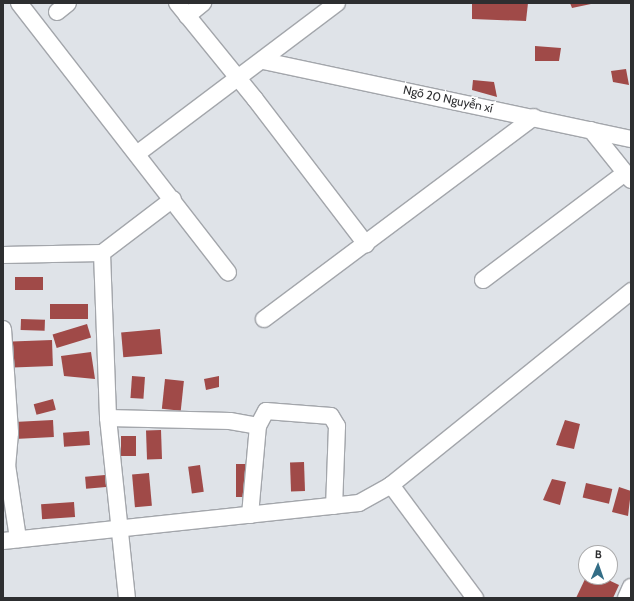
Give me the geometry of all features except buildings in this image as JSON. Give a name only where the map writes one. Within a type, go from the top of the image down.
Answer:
[{"type":"street","points":[[19,3],[138,153],[228,272]]},
{"type":"street","points":[[177,3],[239,80],[366,244]]},
{"type":"street","points":[[187,16],[203,3]]},
{"type":"street","points":[[138,153],[239,80],[337,3]]},
{"type":"street","name":"Ngõ 20 Nguyễn xí","points":[[264,61],[534,117],[631,139]]},
{"type":"street","points":[[264,319],[534,117]]},
{"type":"street","points":[[483,280],[628,177],[591,130]]},
{"type":"street","points":[[3,255],[102,253],[173,199]]},
{"type":"street","points":[[102,253],[108,418],[118,528],[127,598]]},
{"type":"street","points":[[3,329],[10,433],[7,465],[10,540],[359,503],[391,485],[631,291]]},
{"type":"street","points":[[250,515],[258,426],[266,411],[331,416],[337,426],[334,506]]},
{"type":"street","points":[[108,418],[230,421],[258,426]]},
{"type":"street","points":[[391,485],[474,598]]},
{"type":"street","points":[[627,598],[631,587]]}]
